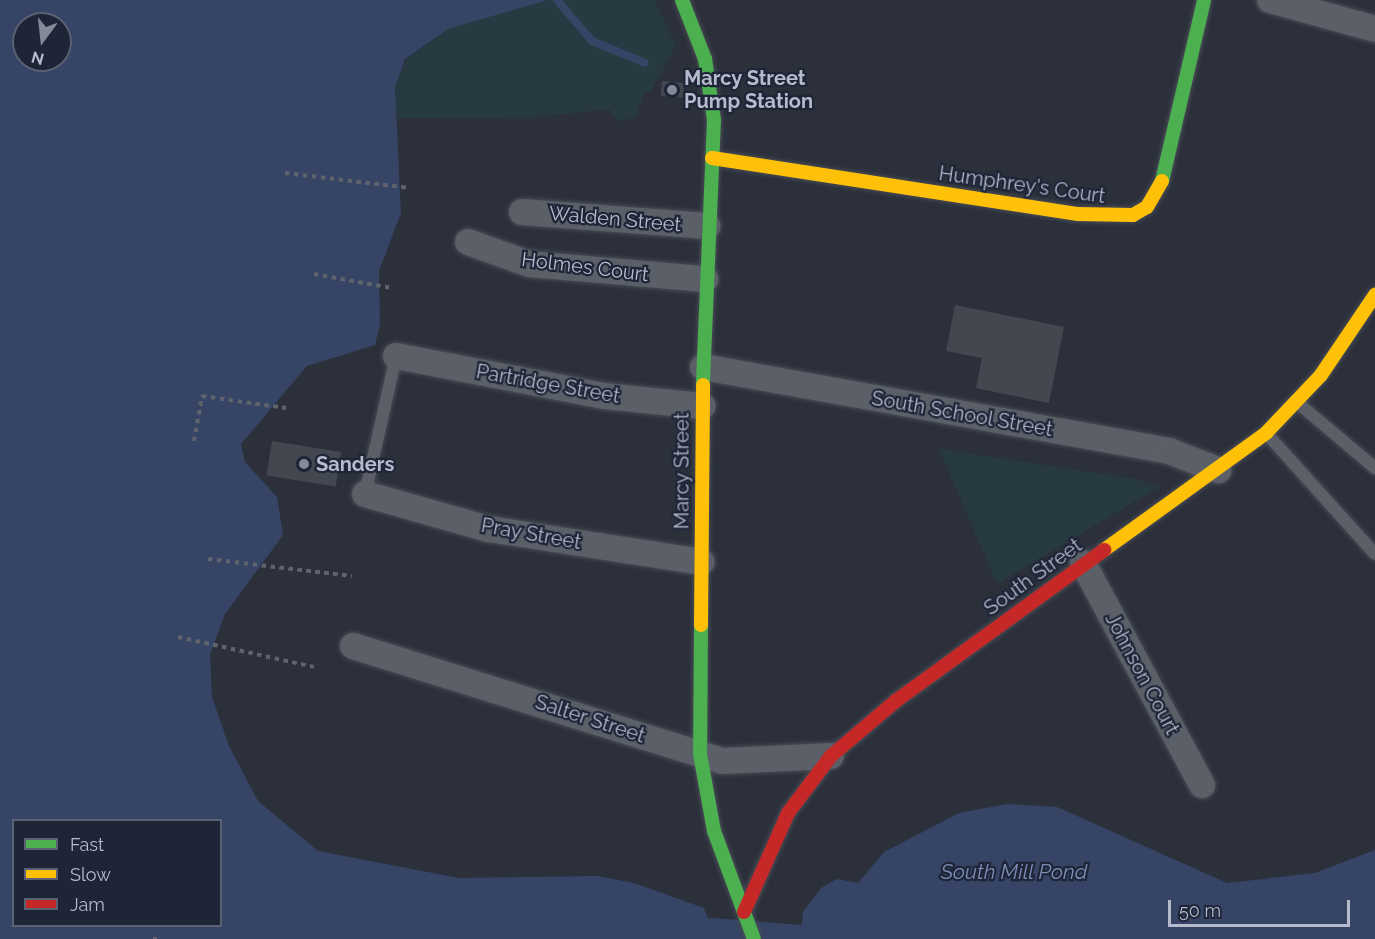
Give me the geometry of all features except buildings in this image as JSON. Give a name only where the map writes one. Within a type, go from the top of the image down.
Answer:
[{"type":"street","name":"Marcy Street","points":[[682,0],[712,91],[712,158],[707,226],[702,406],[700,754],[714,831],[754,939]]},
{"type":"street","name":"Humphrey's Court","points":[[712,158],[1077,214],[1133,215],[1147,207],[1161,186],[1204,0]]},
{"type":"street","points":[[1270,0],[1375,29]]},
{"type":"street","name":"Walden Street","points":[[522,212],[707,226]]},
{"type":"street","name":"Holmes Court","points":[[468,242],[529,264],[705,279]]},
{"type":"street","name":"South Street","points":[[745,916],[788,813],[831,756],[897,700],[1083,563],[1218,471],[1266,433],[1297,403],[1375,295]]},
{"type":"street","name":"Partridge Street","points":[[396,356],[604,396],[702,406]]},
{"type":"street","name":"South School Street","points":[[703,367],[1169,451],[1218,471]]},
{"type":"street","name":"Pray Street","points":[[365,494],[489,529],[701,562]]},
{"type":"street","name":"Johnson Court","points":[[1083,563],[1202,785]]},
{"type":"street","name":"Salter Street","points":[[353,646],[700,754],[748,763],[831,756]]},
{"type":"lane","points":[[365,494],[396,356]]},
{"type":"lane","points":[[1297,403],[1375,468]]},
{"type":"lane","points":[[1266,433],[1375,554]]},
{"type":"path","points":[[285,173],[410,188]]},
{"type":"path","points":[[314,274],[392,288]]},
{"type":"path","points":[[194,441],[202,396],[286,408]]},
{"type":"path","points":[[208,558],[352,576]]},
{"type":"path","points":[[178,637],[314,667]]},
{"type":"shaded area","points":[[548,0],[655,0],[676,46],[651,91],[645,92],[635,118],[617,121],[609,109],[536,117],[397,118],[395,88],[406,59],[448,29]]},
{"type":"shaded area","points":[[939,449],[1136,479],[1159,487],[997,584]]},
{"type":"water","points":[[0,0],[548,0],[448,29],[405,59],[395,88],[401,213],[379,271],[380,324],[375,345],[307,366],[241,444],[245,462],[277,497],[283,535],[225,614],[210,654],[212,697],[229,746],[258,801],[318,851],[459,878],[597,876],[634,883],[704,908],[716,939],[0,939]]},
{"type":"water","name":"South Mill Pond","points":[[1007,804],[1057,807],[1227,883],[1315,873],[1375,850],[1375,939],[800,939],[803,912],[821,888],[837,879],[858,883],[884,852],[959,813]]},
{"type":"waterway","points":[[557,0],[592,41],[645,63]]},
{"type":"waterway","points":[[712,931],[800,938]]},
{"type":"traffic: fast","points":[[682,0],[705,59],[714,120],[703,385]]},
{"type":"traffic: fast","points":[[1162,181],[1204,0]]},
{"type":"traffic: fast","points":[[701,625],[700,754],[714,831],[754,939]]},
{"type":"traffic: slow","points":[[712,158],[1077,214],[1133,215],[1147,207],[1162,181]]},
{"type":"traffic: slow","points":[[1104,550],[1266,433],[1321,375],[1375,295]]},
{"type":"traffic: slow","points":[[701,625],[703,385]]},
{"type":"traffic: jam","points":[[744,912],[788,813],[831,756],[897,700],[1104,550]]},
{"type":"place","name":"Marcy Street Pump Station","points":[[672,90]]},
{"type":"place","name":"Sanders","points":[[304,464]]}]
